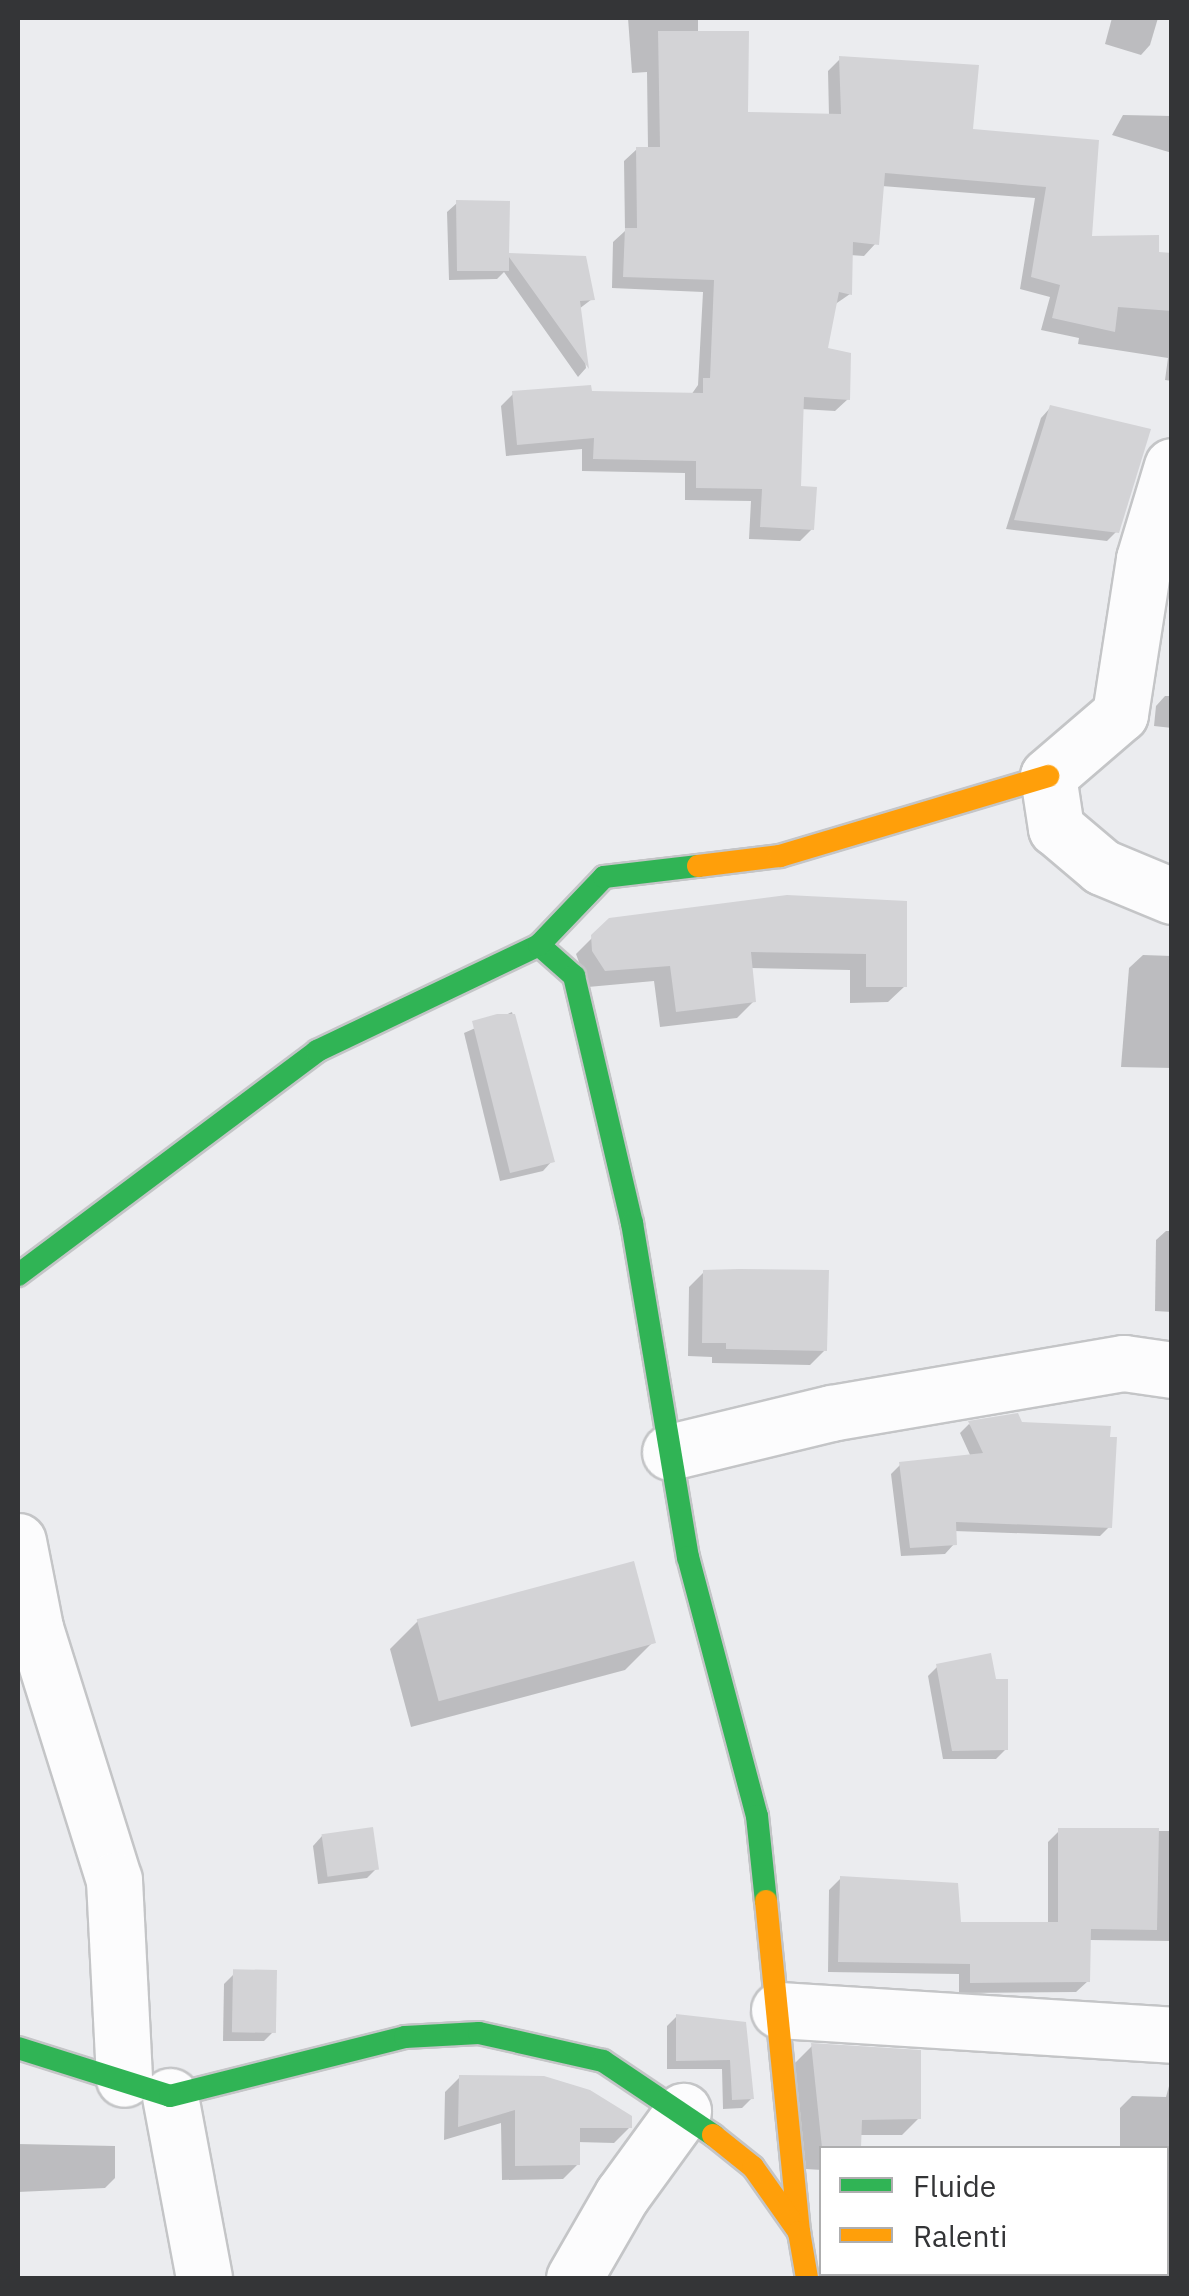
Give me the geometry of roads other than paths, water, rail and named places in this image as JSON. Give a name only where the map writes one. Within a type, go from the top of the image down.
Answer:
[{"type":"street","points":[[18,1275],[317,1051],[540,945],[604,877],[780,856],[1048,776],[1120,714],[1144,559],[1172,466]]},
{"type":"street","points":[[1048,776],[1056,828],[1102,867],[1172,896]]},
{"type":"street","points":[[540,945],[574,976],[632,1224],[688,1557],[757,1816],[799,2232],[807,2278]]},
{"type":"street","points":[[670,1452],[831,1412],[1124,1363],[1172,1370]]},
{"type":"street","points":[[18,1540],[35,1628],[114,1880],[147,2087],[204,2278]]},
{"type":"street","points":[[779,2010],[1172,2035]]},
{"type":"street","points":[[18,2048],[147,2087],[405,2037],[479,2033],[603,2061],[683,2111],[753,2167],[799,2232]]},
{"type":"street","points":[[574,2278],[622,2195],[683,2111]]}]
